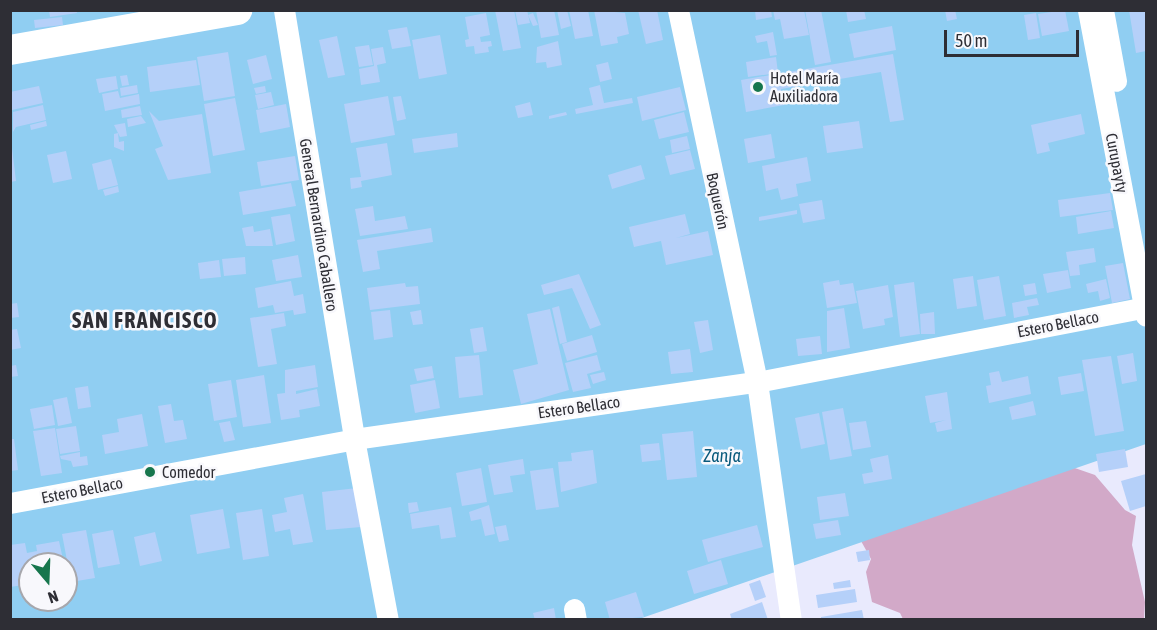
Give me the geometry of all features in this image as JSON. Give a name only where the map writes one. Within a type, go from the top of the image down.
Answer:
[{"type":"highway","points":[[10,50],[238,10]]},
{"type":"street","name":"General Bernardino Caballero","points":[[284,10],[354,439],[388,620]]},
{"type":"street","name":"Boquerón","points":[[678,10],[757,387],[791,620]]},
{"type":"street","name":"Curupayty","points":[[1088,10],[1146,310]]},
{"type":"street","name":"Curupayty","points":[[1103,10],[1146,247]]},
{"type":"street","name":"Estero Bellaco","points":[[10,503],[354,439],[757,387],[1146,310]]},
{"type":"shaded area","points":[[1069,466],[1095,475],[1125,510],[1136,516],[1132,545],[1145,602],[1144,619],[903,619],[900,613],[872,602],[866,572],[871,559],[856,532]]},
{"type":"water","name":"Zanja","points":[[10,11],[1146,11],[1146,444],[639,619],[11,619]]},
{"type":"building","points":[[49,10],[76,10],[77,13],[50,17]]},
{"type":"building","points":[[495,10],[514,10],[521,48],[503,51]]},
{"type":"building","points":[[515,10],[527,10],[530,23],[518,25]]},
{"type":"building","points":[[536,10],[554,10],[559,35],[541,38]]},
{"type":"building","points":[[557,10],[567,10],[571,26],[561,29]]},
{"type":"building","points":[[569,10],[588,10],[593,36],[575,39]]},
{"type":"building","points":[[594,10],[625,13],[629,34],[617,37],[618,43],[601,46]]},
{"type":"building","points":[[638,10],[657,10],[663,40],[646,44]]},
{"type":"building","points":[[755,10],[771,10],[772,17],[756,20]]},
{"type":"building","points":[[773,10],[804,10],[809,35],[784,39],[780,19],[775,20]]},
{"type":"building","points":[[805,10],[821,10],[831,62],[815,65]]},
{"type":"building","points":[[846,10],[864,10],[866,19],[848,22]]},
{"type":"building","points":[[945,10],[955,10],[957,19],[947,21]]},
{"type":"building","points":[[1065,10],[1069,31],[1042,36],[1038,14]]},
{"type":"building","points":[[1129,10],[1146,10],[1146,51],[1136,53]]},
{"type":"building","points":[[486,13],[490,35],[480,37],[481,42],[491,41],[492,46],[488,47],[489,52],[475,54],[474,46],[466,47],[465,40],[469,39],[465,17]]},
{"type":"building","points":[[533,13],[538,25],[533,26],[528,15]]},
{"type":"building","points":[[1036,13],[1040,38],[1028,40],[1024,15]]},
{"type":"building","points":[[62,17],[63,25],[35,28],[34,20]]},
{"type":"building","points":[[892,26],[896,50],[854,58],[849,34]]},
{"type":"building","points":[[407,27],[411,46],[392,49],[388,30]]},
{"type":"building","points":[[773,32],[777,55],[770,56],[767,41],[757,43],[755,36]]},
{"type":"building","points":[[440,35],[447,74],[419,79],[412,40]]},
{"type":"building","points":[[337,36],[345,75],[328,78],[319,40]]},
{"type":"building","points":[[558,41],[562,65],[547,68],[546,62],[536,63],[537,47]]},
{"type":"building","points":[[369,45],[373,65],[359,67],[355,47]]},
{"type":"building","points":[[383,47],[386,63],[377,65],[380,82],[361,85],[359,69],[374,66],[371,49]]},
{"type":"building","points":[[228,52],[235,96],[204,101],[197,57]]},
{"type":"building","points":[[893,54],[904,120],[890,122],[881,72],[781,89],[784,105],[746,112],[741,80]]},
{"type":"building","points":[[266,55],[272,79],[253,84],[247,60]]},
{"type":"building","points":[[776,57],[778,73],[748,77],[746,62]]},
{"type":"building","points":[[196,60],[200,85],[150,92],[147,67]]},
{"type":"building","points":[[608,62],[612,79],[600,82],[596,65]]},
{"type":"building","points":[[127,75],[129,85],[122,86],[120,76]]},
{"type":"building","points":[[116,76],[118,89],[99,93],[96,79]]},
{"type":"building","points":[[137,85],[138,93],[121,96],[120,88]]},
{"type":"building","points":[[600,85],[604,103],[632,98],[633,103],[576,114],[575,109],[593,105],[589,88]]},
{"type":"building","points":[[39,86],[43,103],[12,110],[10,92]]},
{"type":"building","points":[[265,86],[266,92],[256,94],[254,88]]},
{"type":"building","points":[[680,87],[686,110],[642,121],[637,97]]},
{"type":"building","points":[[118,91],[120,98],[139,94],[140,104],[105,111],[102,94]]},
{"type":"building","points":[[271,92],[274,105],[258,109],[255,95]]},
{"type":"building","points":[[388,96],[395,135],[351,143],[344,104]]},
{"type":"building","points":[[401,96],[406,119],[397,121],[393,97]]},
{"type":"building","points":[[235,98],[245,150],[213,156],[204,104]]},
{"type":"building","points":[[530,102],[533,115],[518,118],[515,106]]},
{"type":"building","points":[[286,104],[290,127],[260,133],[256,110]]},
{"type":"building","points":[[43,105],[46,120],[16,127],[13,132],[13,112]]},
{"type":"building","points":[[140,106],[142,115],[122,118],[121,110]]},
{"type":"building","points":[[149,111],[159,121],[202,114],[211,173],[168,180],[155,149],[163,146]]},
{"type":"building","points":[[566,112],[567,115],[549,119],[549,116]]},
{"type":"building","points":[[684,112],[689,132],[659,139],[654,120]]},
{"type":"building","points":[[1081,114],[1085,134],[1048,143],[1050,151],[1037,154],[1031,125]]},
{"type":"building","points":[[141,116],[146,123],[128,127],[127,119]]},
{"type":"building","points":[[46,121],[47,126],[31,130],[30,125]]},
{"type":"building","points":[[859,121],[863,148],[827,153],[823,126]]},
{"type":"building","points":[[125,123],[127,136],[120,137],[114,125]]},
{"type":"building","points":[[118,133],[119,142],[124,141],[124,151],[114,147],[114,134]]},
{"type":"building","points":[[457,133],[458,147],[414,153],[412,139]]},
{"type":"building","points":[[771,134],[775,158],[748,163],[744,139]]},
{"type":"building","points":[[687,136],[690,149],[672,153],[670,140]]},
{"type":"building","points":[[387,143],[392,175],[361,181],[362,187],[351,189],[350,178],[361,177],[356,148]]},
{"type":"building","points":[[10,148],[12,148],[16,181],[10,182]]},
{"type":"building","points":[[690,150],[695,169],[670,175],[665,156]]},
{"type":"building","points":[[66,151],[72,179],[53,183],[47,155]]},
{"type":"building","points":[[295,156],[299,180],[261,186],[257,162]]},
{"type":"building","points":[[807,157],[811,181],[796,184],[798,196],[781,200],[778,188],[766,191],[762,166]]},
{"type":"building","points":[[111,159],[118,185],[98,190],[92,164]]},
{"type":"building","points":[[641,165],[645,179],[612,189],[608,175]]},
{"type":"building","points":[[291,183],[296,206],[243,215],[239,192]]},
{"type":"building","points":[[118,186],[119,192],[105,196],[103,190]]},
{"type":"building","points":[[1110,193],[1113,210],[1060,217],[1058,200]]},
{"type":"building","points":[[822,200],[825,219],[803,223],[799,204]]},
{"type":"building","points":[[373,206],[375,221],[405,216],[408,229],[360,236],[355,209]]},
{"type":"building","points":[[797,210],[797,214],[759,221],[759,217]]},
{"type":"building","points":[[1111,211],[1114,228],[1078,234],[1076,217]]},
{"type":"building","points":[[290,214],[295,241],[276,245],[271,217]]},
{"type":"building","points":[[685,214],[690,234],[676,238],[708,231],[713,255],[666,265],[661,241],[634,247],[629,227]]},
{"type":"building","points":[[253,226],[254,232],[270,229],[273,246],[246,246],[242,228]]},
{"type":"building","points":[[431,228],[433,242],[377,251],[380,269],[363,272],[357,240]]},
{"type":"building","points":[[1094,248],[1096,262],[1079,265],[1080,275],[1070,276],[1066,252]]},
{"type":"building","points":[[298,255],[302,277],[276,281],[272,260]]},
{"type":"building","points":[[245,257],[246,274],[224,276],[222,259]]},
{"type":"building","points":[[219,260],[221,277],[200,279],[198,263]]},
{"type":"building","points":[[1123,263],[1130,299],[1112,303],[1105,266]]},
{"type":"building","points":[[1068,270],[1071,288],[1047,293],[1043,274]]},
{"type":"building","points":[[579,274],[601,325],[590,329],[572,288],[544,295],[541,285]]},
{"type":"building","points":[[973,276],[977,306],[957,309],[953,279]]},
{"type":"building","points":[[999,276],[1006,316],[984,320],[977,280]]},
{"type":"building","points":[[1106,279],[1110,298],[1100,301],[1098,291],[1088,293],[1086,284]]},
{"type":"building","points":[[839,280],[840,285],[853,283],[857,303],[827,308],[823,283]]},
{"type":"building","points":[[291,281],[294,296],[303,294],[306,313],[294,315],[293,310],[275,313],[273,305],[258,308],[255,288]]},
{"type":"building","points":[[914,282],[920,334],[900,337],[894,285]]},
{"type":"building","points":[[405,283],[406,287],[418,286],[420,304],[370,310],[367,288]]},
{"type":"building","points":[[1035,283],[1037,294],[1025,296],[1023,285]]},
{"type":"building","points":[[888,285],[893,317],[884,319],[885,325],[863,329],[856,291]]},
{"type":"building","points":[[1037,298],[1039,305],[1027,307],[1029,315],[1014,318],[1012,303]]},
{"type":"building","points":[[17,303],[19,317],[10,318],[10,304]]},
{"type":"building","points":[[559,306],[567,342],[560,344],[552,308]]},
{"type":"building","points":[[844,308],[850,348],[827,352],[827,311]]},
{"type":"building","points":[[550,309],[569,390],[521,404],[513,370],[538,364],[527,314]]},
{"type":"building","points":[[390,310],[393,337],[374,340],[371,312]]},
{"type":"building","points":[[421,310],[423,324],[413,325],[410,312]]},
{"type":"building","points":[[934,312],[935,334],[921,334],[920,314]]},
{"type":"building","points":[[284,313],[286,326],[271,329],[277,364],[258,367],[250,318]]},
{"type":"building","points":[[708,320],[713,350],[700,353],[694,322]]},
{"type":"building","points":[[483,327],[487,351],[474,353],[470,329]]},
{"type":"building","points":[[17,329],[21,348],[10,350],[10,330]]},
{"type":"building","points":[[592,335],[597,352],[567,361],[562,344]]},
{"type":"building","points":[[820,336],[822,354],[798,356],[796,339]]},
{"type":"building","points":[[690,349],[693,372],[671,374],[668,352]]},
{"type":"building","points":[[1133,353],[1137,381],[1122,384],[1117,356]]},
{"type":"building","points":[[479,355],[483,395],[459,398],[455,357]]},
{"type":"building","points":[[597,355],[601,370],[587,374],[591,388],[573,392],[565,363]]},
{"type":"building","points":[[1111,356],[1124,431],[1095,436],[1082,360]]},
{"type":"building","points":[[16,365],[18,376],[10,377],[10,366]]},
{"type":"building","points":[[315,365],[318,387],[296,391],[296,394],[317,389],[320,406],[299,410],[300,417],[281,420],[277,394],[285,393],[285,370]]},
{"type":"building","points":[[432,366],[434,378],[417,381],[414,369]]},
{"type":"building","points":[[999,371],[1002,382],[1028,376],[1031,394],[989,403],[986,386],[991,385],[989,373]]},
{"type":"building","points":[[604,372],[606,380],[593,384],[590,375]]},
{"type":"building","points":[[1081,373],[1084,391],[1061,395],[1058,377]]},
{"type":"building","points":[[264,375],[271,423],[243,427],[236,380]]},
{"type":"building","points":[[231,380],[237,417],[214,421],[208,384]]},
{"type":"building","points":[[435,380],[440,408],[415,413],[410,385]]},
{"type":"building","points":[[88,386],[91,407],[78,409],[75,388]]},
{"type":"building","points":[[947,392],[952,429],[937,432],[935,423],[946,420],[930,423],[925,396]]},
{"type":"building","points":[[67,397],[72,423],[58,426],[53,400]]},
{"type":"building","points":[[1033,401],[1036,415],[1012,420],[1009,407]]},
{"type":"building","points":[[171,404],[174,421],[183,420],[187,439],[165,443],[158,406]]},
{"type":"building","points":[[52,405],[55,425],[34,429],[30,409]]},
{"type":"building","points":[[843,408],[852,456],[830,460],[822,412]]},
{"type":"building","points":[[819,413],[825,444],[801,449],[795,418]]},
{"type":"building","points":[[142,414],[148,446],[105,454],[102,435],[119,432],[117,419]]},
{"type":"building","points":[[230,421],[235,440],[224,442],[219,423]]},
{"type":"building","points":[[866,421],[871,447],[853,450],[849,423]]},
{"type":"building","points":[[76,426],[80,451],[60,454],[56,429]]},
{"type":"building","points":[[55,428],[62,473],[41,476],[33,431]]},
{"type":"building","points":[[693,431],[697,477],[667,480],[662,434]]},
{"type":"building","points":[[10,439],[14,439],[18,470],[10,471]]},
{"type":"building","points":[[659,443],[661,460],[642,462],[640,445]]},
{"type":"building","points":[[1125,449],[1128,467],[1099,472],[1096,454]]},
{"type":"building","points":[[593,450],[597,483],[561,492],[558,462],[572,461],[571,453]]},
{"type":"building","points":[[80,452],[80,457],[87,456],[88,465],[73,467],[71,461],[61,459],[60,456]]},
{"type":"building","points":[[888,455],[892,479],[864,484],[862,474],[873,472],[870,459]]},
{"type":"building","points":[[523,459],[525,474],[510,476],[513,492],[494,495],[488,465]]},
{"type":"building","points":[[481,468],[487,502],[462,506],[456,473]]},
{"type":"building","points":[[553,468],[559,507],[536,510],[530,471]]},
{"type":"building","points":[[1146,474],[1146,506],[1130,511],[1121,481]]},
{"type":"building","points":[[357,488],[361,527],[326,530],[322,492]]},
{"type":"building","points":[[845,493],[849,516],[820,520],[817,497]]},
{"type":"building","points":[[303,494],[313,542],[293,545],[290,529],[275,532],[272,515],[287,512],[284,498]]},
{"type":"building","points":[[417,502],[419,511],[409,513],[408,503]]},
{"type":"building","points":[[489,505],[495,534],[485,536],[481,519],[471,521],[469,512]]},
{"type":"building","points":[[451,507],[456,537],[441,539],[439,525],[412,529],[410,514]]},
{"type":"building","points":[[223,509],[230,548],[197,554],[190,515]]},
{"type":"building","points":[[262,509],[269,556],[243,560],[236,513]]},
{"type":"building","points":[[838,520],[841,535],[816,539],[813,524]]},
{"type":"building","points":[[506,525],[509,540],[499,542],[495,527]]},
{"type":"building","points":[[757,525],[763,547],[708,562],[702,540]]},
{"type":"building","points":[[86,530],[95,578],[78,581],[78,552],[65,552],[62,534]]},
{"type":"building","points":[[113,530],[120,564],[98,568],[92,534]]},
{"type":"building","points":[[155,532],[162,561],[140,566],[134,537]]},
{"type":"building","points":[[59,541],[61,552],[32,552],[37,551],[36,545]]},
{"type":"building","points":[[25,543],[27,552],[18,552],[18,586],[10,587],[10,545]]},
{"type":"building","points":[[869,550],[870,560],[858,562],[856,552]]},
{"type":"building","points":[[721,560],[728,584],[694,594],[687,571]]},
{"type":"building","points":[[760,580],[766,597],[755,601],[749,584]]},
{"type":"building","points":[[850,580],[851,587],[834,589],[833,583]]},
{"type":"building","points":[[855,589],[857,602],[818,608],[816,595]]},
{"type":"building","points":[[636,592],[644,617],[610,620],[605,602]]},
{"type":"building","points":[[762,602],[768,620],[732,620],[730,614]]},
{"type":"building","points":[[554,608],[556,620],[535,620],[533,613]]},
{"type":"building","points":[[862,610],[864,620],[821,620],[821,617]]},
{"type":"place","name":"Hotel María Auxiliadora","points":[[758,87]]},
{"type":"place","name":"Comedor","points":[[150,472]]},
{"type":"district","name":"SAN FRANCISCO","points":[[145,321]]}]
